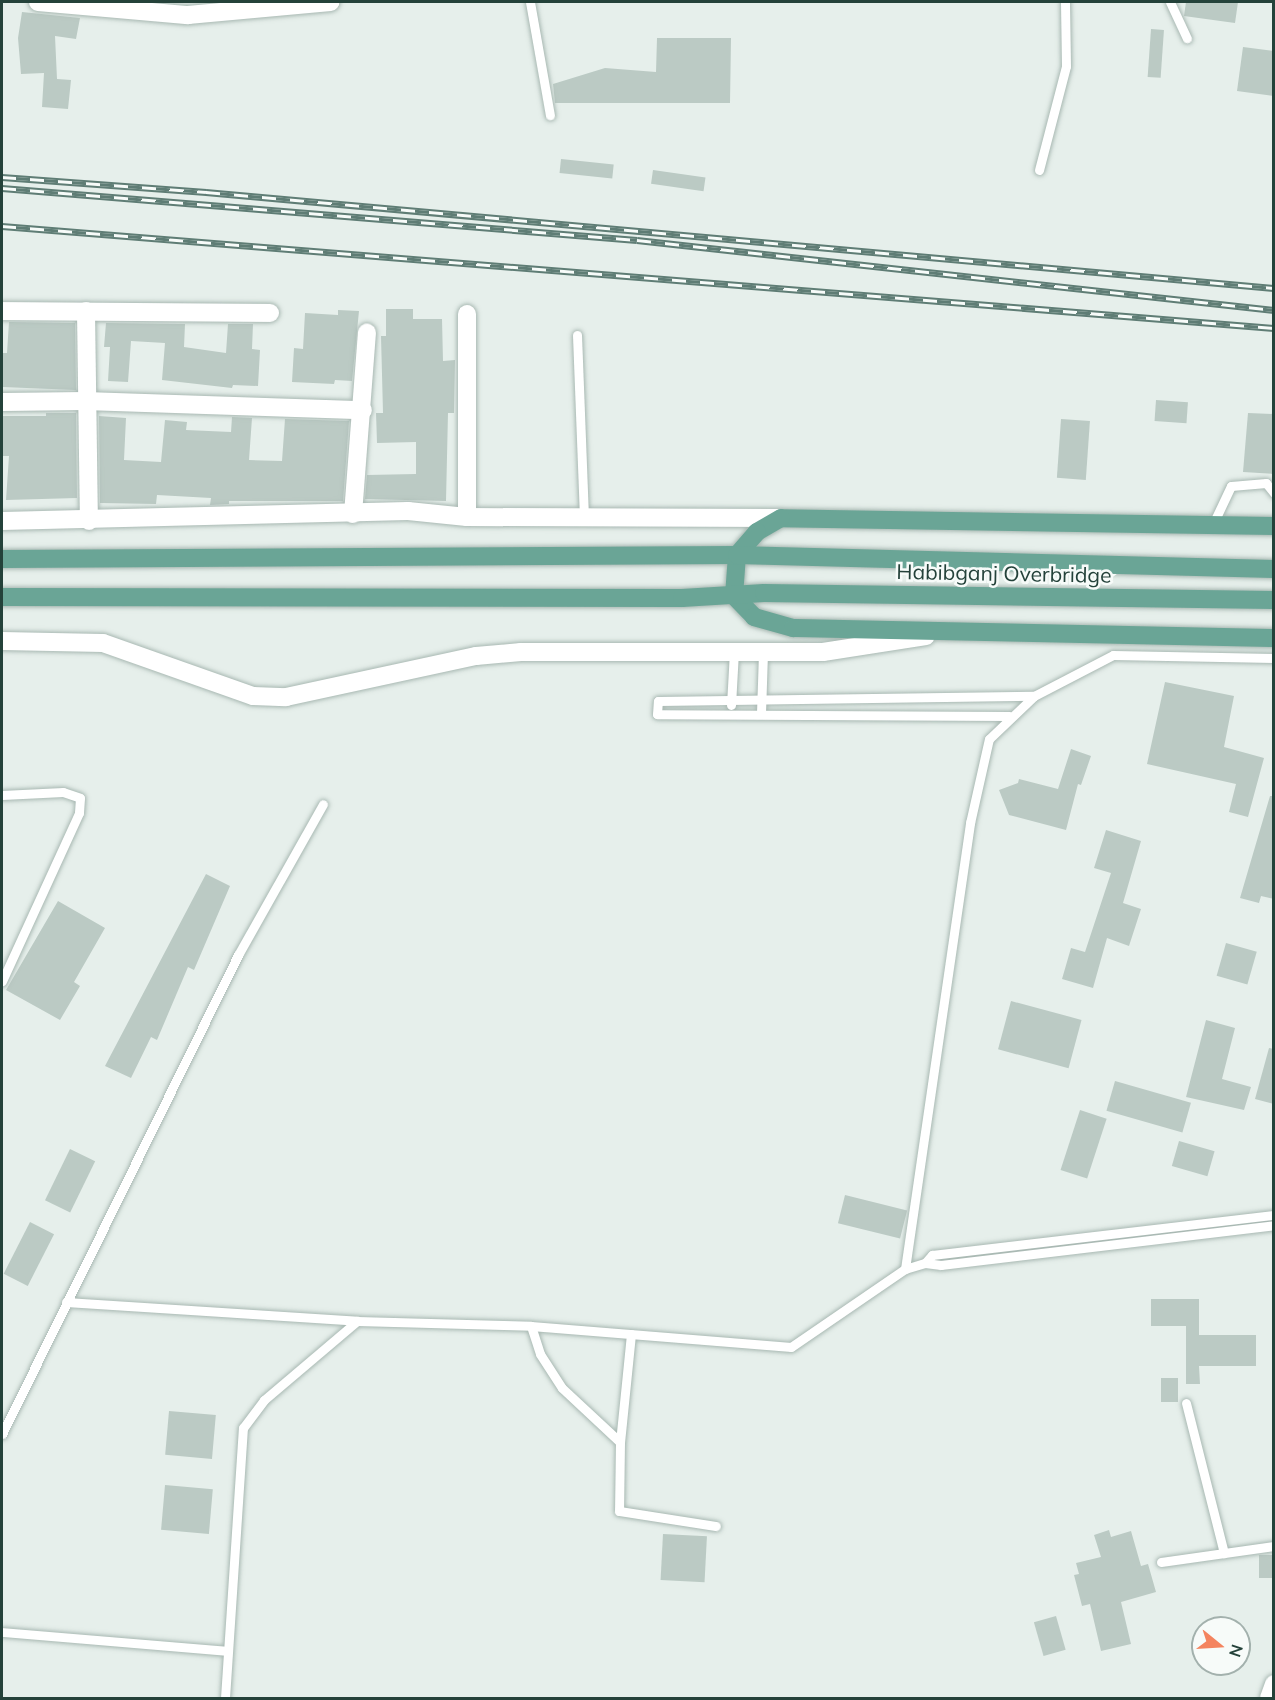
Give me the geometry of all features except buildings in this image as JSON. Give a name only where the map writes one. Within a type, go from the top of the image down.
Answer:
[{"type":"main road","points":[[1274,526],[780,519],[757,532],[737,555],[734,596],[754,617],[793,628],[1274,638]]},
{"type":"main road","name":"Habibganj Overbridge","points":[[2,559],[737,555],[1274,569]]},
{"type":"main road","name":"Habibganj Overbridge","points":[[2,597],[734,596],[764,592],[1274,600]]},
{"type":"street","points":[[38,2],[187,8],[330,2]]},
{"type":"street","points":[[2,310],[270,313]]},
{"type":"street","points":[[86,311],[85,400],[89,521]]},
{"type":"street","points":[[466,314],[467,517]]},
{"type":"street","points":[[353,514],[363,410],[367,333]]},
{"type":"street","points":[[2,402],[85,400],[363,410]]},
{"type":"street","points":[[2,521],[89,521],[418,511],[467,517],[780,519]]},
{"type":"street","points":[[2,641],[103,643],[253,696],[286,697],[476,656],[520,652],[823,652],[948,632]]},
{"type":"street","points":[[1269,1698],[1274,1684]]},
{"type":"lane","points":[[530,2],[550,115]]},
{"type":"lane","points":[[1039,170],[1064,74],[1065,2]]},
{"type":"lane","points":[[1170,2],[1187,38]]},
{"type":"lane","points":[[578,335],[584,518]]},
{"type":"lane","points":[[1213,524],[1231,486],[1266,483],[1274,493]]},
{"type":"lane","points":[[731,714],[734,651]]},
{"type":"lane","points":[[761,713],[763,652]]},
{"type":"lane","points":[[905,1269],[970,823],[985,749],[995,730],[1034,696],[1113,655],[1274,658]]},
{"type":"lane","points":[[1009,716],[657,714],[658,701],[1034,696]]},
{"type":"lane","points":[[2,795],[63,792],[80,798],[79,813],[2,981]]},
{"type":"lane","points":[[2,1434],[238,955],[323,804]]},
{"type":"lane","points":[[925,1263],[932,1255],[1274,1215]]},
{"type":"lane","points":[[66,1302],[357,1321],[531,1326],[791,1347],[905,1269],[925,1263],[941,1265],[1274,1226]]},
{"type":"lane","points":[[225,1698],[243,1428],[264,1401],[357,1321]]},
{"type":"lane","points":[[531,1326],[540,1354],[562,1388],[620,1442]]},
{"type":"lane","points":[[631,1334],[620,1442],[619,1511],[716,1526]]},
{"type":"lane","points":[[1186,1403],[1224,1553]]},
{"type":"lane","points":[[1161,1562],[1274,1546]]},
{"type":"lane","points":[[2,1632],[227,1651]]},
{"type":"railway","points":[[2,177],[206,192],[1274,288]]},
{"type":"railway","points":[[2,188],[637,240],[1274,310]]},
{"type":"railway","points":[[2,226],[1274,328]]}]
